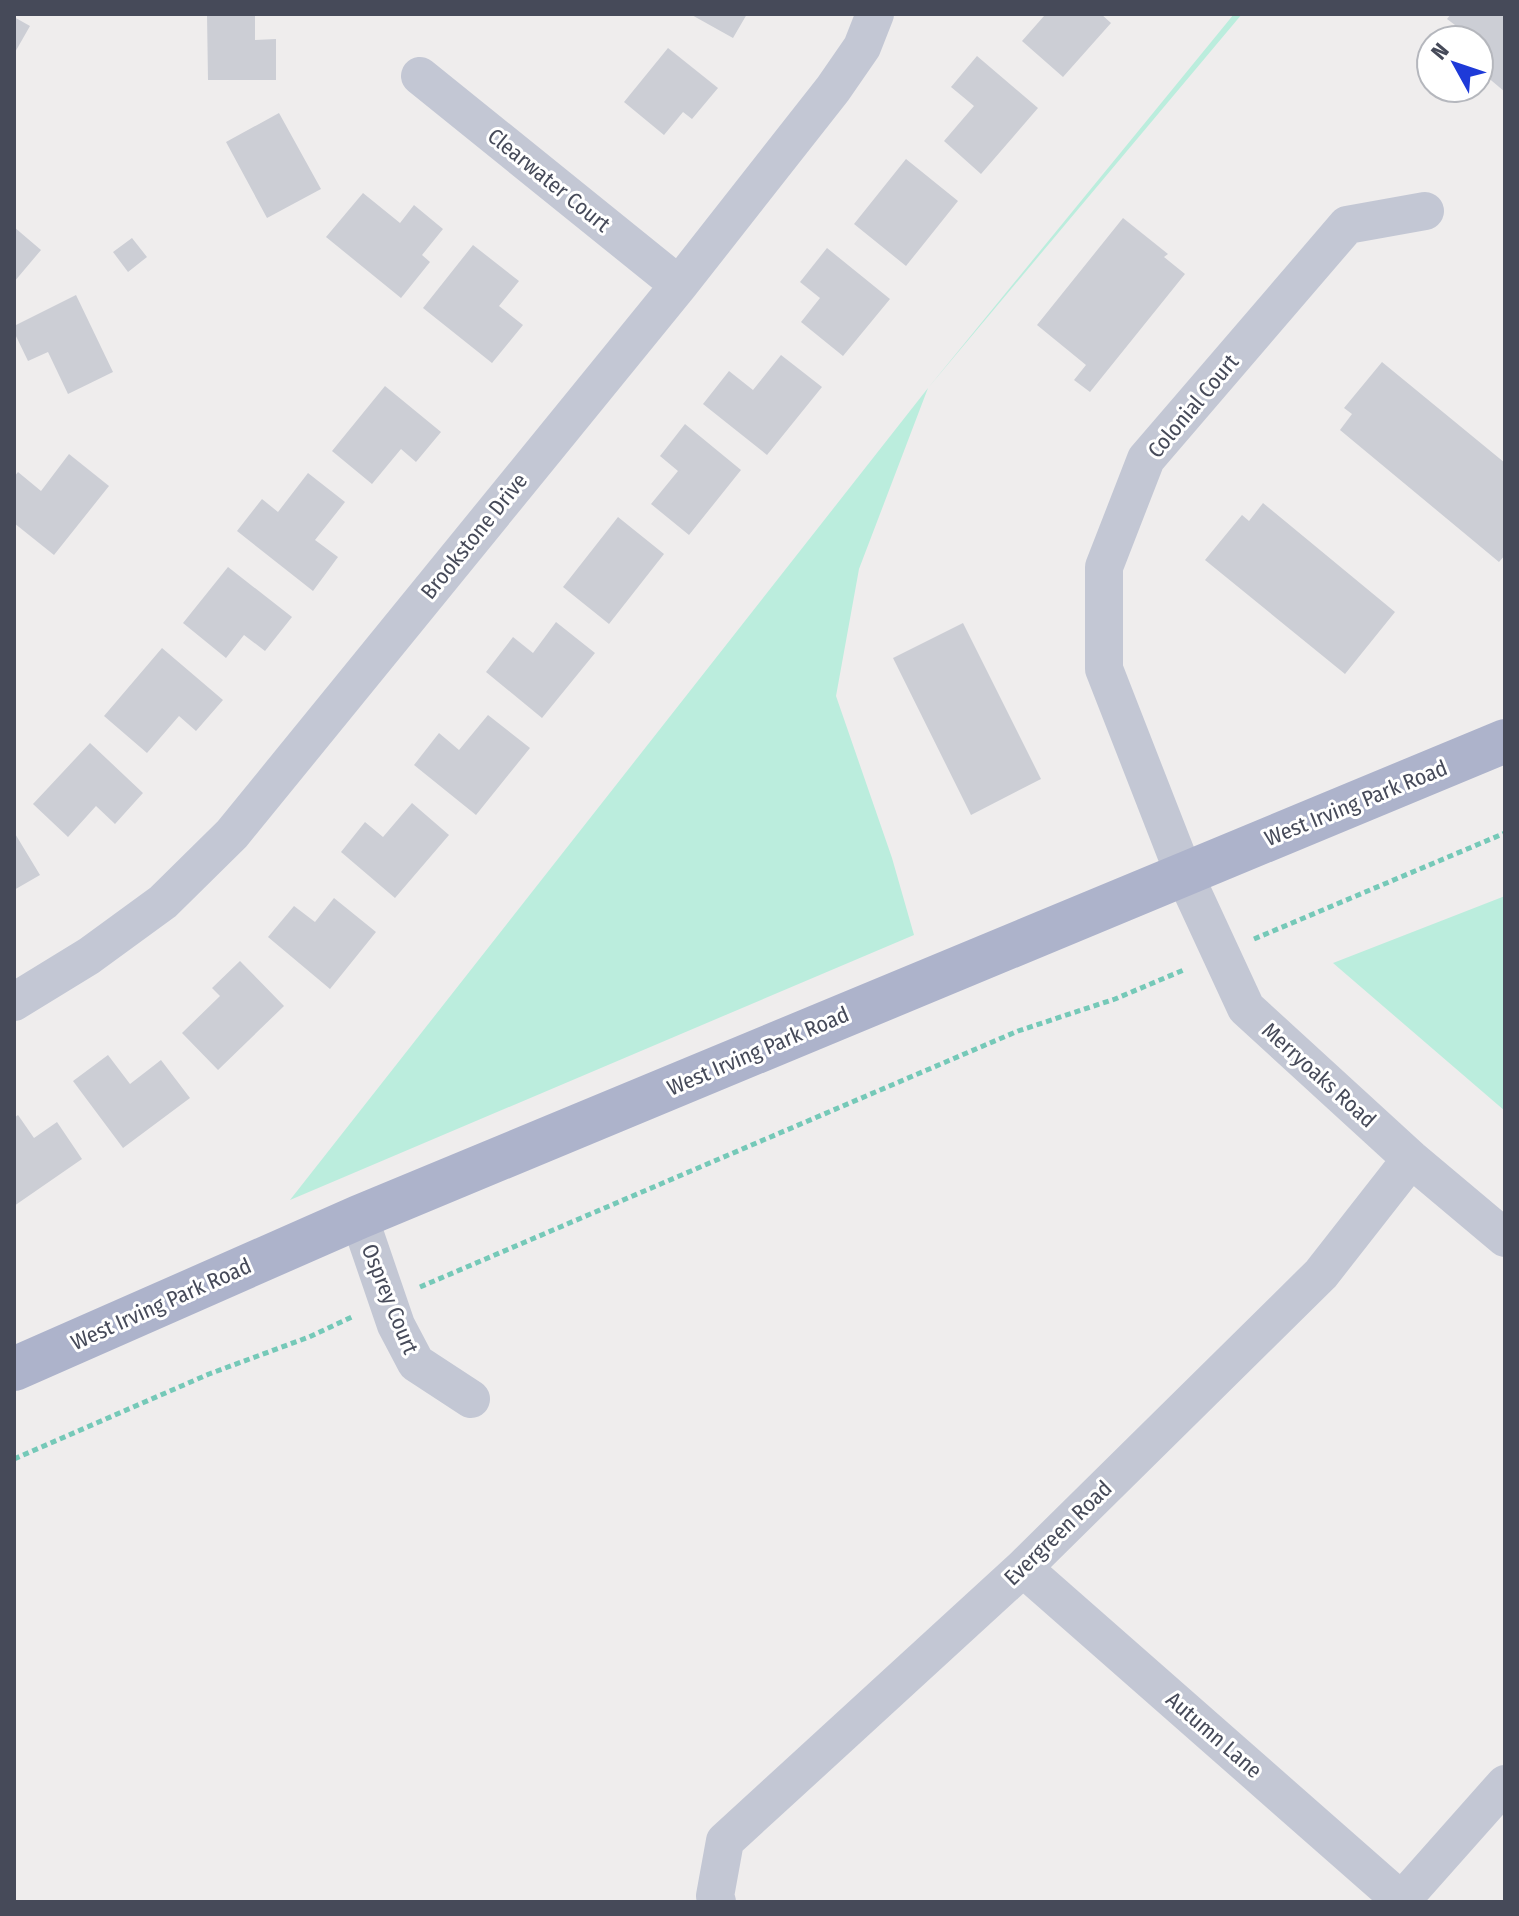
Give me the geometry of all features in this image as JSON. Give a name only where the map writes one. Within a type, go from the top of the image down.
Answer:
[{"type":"main road","name":"West Irving Park Road","points":[[14,1369],[359,1217],[1505,741]]},
{"type":"street","name":"Brookstone Drive","points":[[14,1002],[89,956],[163,902],[232,834],[679,285],[833,89],[862,47],[875,14]]},
{"type":"street","name":"Clearwater Court","points":[[420,76],[679,285]]},
{"type":"street","name":"Colonial Court","points":[[1184,874],[1104,669],[1104,567],[1146,459],[1347,225],[1425,211]]},
{"type":"street","name":"Merryoaks Road","points":[[1184,874],[1246,1008],[1411,1159],[1505,1238]]},
{"type":"street","name":"Evergreen Road","points":[[717,1902],[715,1896],[725,1841],[1023,1568],[1321,1274],[1411,1159]]},
{"type":"street","name":"Osprey Court","points":[[359,1217],[396,1325],[416,1363],[471,1399]]},
{"type":"street","name":"Autumn Lane","points":[[1023,1568],[1403,1901]]},
{"type":"street","points":[[1403,1901],[1505,1784]]},
{"type":"path","points":[[14,1459],[209,1374],[309,1337],[1018,1031],[1115,999],[1505,833]]},
{"type":"green space","points":[[1234,14],[1242,14],[928,388]]},
{"type":"green space","points":[[928,388],[859,569],[836,696],[892,858],[914,935],[290,1200]]},
{"type":"green space","points":[[1505,896],[1505,1111],[1333,963]]},
{"type":"building","points":[[207,14],[255,14],[255,40],[276,39],[276,80],[208,80]]},
{"type":"building","points":[[690,14],[747,14],[733,38]]},
{"type":"building","points":[[1042,14],[1101,14],[1111,23],[1063,77],[1022,41],[1044,16]]},
{"type":"building","points":[[1451,14],[1505,14],[1505,92],[1495,84],[1495,24],[1454,24],[1447,19]]},
{"type":"building","points":[[14,17],[30,26],[14,54]]},
{"type":"building","points":[[668,48],[718,88],[692,119],[683,112],[664,135],[624,102]]},
{"type":"building","points":[[977,56],[1038,108],[981,174],[944,141],[974,106],[951,87]]},
{"type":"building","points":[[279,113],[321,189],[267,218],[226,142]]},
{"type":"building","points":[[906,159],[958,201],[906,266],[854,224]]},
{"type":"building","points":[[363,193],[400,223],[414,205],[443,229],[422,255],[430,262],[401,298],[326,237]]},
{"type":"building","points":[[1123,218],[1168,254],[1164,257],[1185,274],[1090,392],[1074,380],[1086,365],[1037,325]]},
{"type":"building","points":[[14,227],[41,250],[14,282]]},
{"type":"building","points":[[132,238],[147,257],[128,272],[113,252]]},
{"type":"building","points":[[473,245],[519,281],[499,306],[523,325],[492,363],[423,308]]},
{"type":"building","points":[[827,248],[890,299],[843,356],[801,322],[820,298],[800,282]]},
{"type":"building","points":[[76,295],[113,372],[68,394],[48,352],[28,361],[14,326]]},
{"type":"building","points":[[781,355],[822,387],[767,455],[703,404],[729,371],[753,390]]},
{"type":"building","points":[[1382,362],[1505,463],[1505,555],[1499,562],[1340,430],[1352,414],[1344,408]]},
{"type":"building","points":[[385,386],[441,432],[416,462],[401,449],[372,484],[332,451]]},
{"type":"building","points":[[685,424],[741,470],[689,535],[651,504],[678,471],[660,456]]},
{"type":"building","points":[[69,454],[109,486],[54,555],[14,523],[14,477],[18,472],[41,491]]},
{"type":"building","points":[[308,473],[345,502],[315,540],[338,557],[313,591],[237,531],[262,499],[278,512]]},
{"type":"building","points":[[1263,503],[1395,612],[1345,674],[1205,560],[1242,515],[1249,521]]},
{"type":"building","points":[[618,517],[664,554],[609,624],[563,587]]},
{"type":"building","points":[[228,567],[292,617],[265,651],[244,635],[226,658],[183,623]]},
{"type":"building","points":[[556,622],[595,653],[542,718],[486,672],[513,637],[533,653]]},
{"type":"building","points":[[963,623],[1041,779],[971,815],[893,658]]},
{"type":"building","points":[[162,648],[223,700],[196,731],[179,716],[147,753],[104,716]]},
{"type":"building","points":[[488,715],[530,748],[476,815],[414,765],[439,733],[459,750]]},
{"type":"building","points":[[90,743],[143,793],[115,824],[96,806],[68,837],[33,804]]},
{"type":"building","points":[[412,803],[449,835],[395,898],[341,852],[365,822],[383,837]]},
{"type":"building","points":[[14,832],[40,875],[14,890]]},
{"type":"building","points":[[334,898],[376,932],[330,989],[268,937],[294,906],[315,922]]},
{"type":"building","points":[[240,961],[284,1006],[218,1070],[182,1033],[220,996],[212,988]]},
{"type":"building","points":[[108,1055],[130,1084],[161,1060],[190,1098],[123,1148],[73,1081]]},
{"type":"building","points":[[18,1115],[34,1138],[57,1122],[82,1159],[14,1206],[14,1118]]}]
